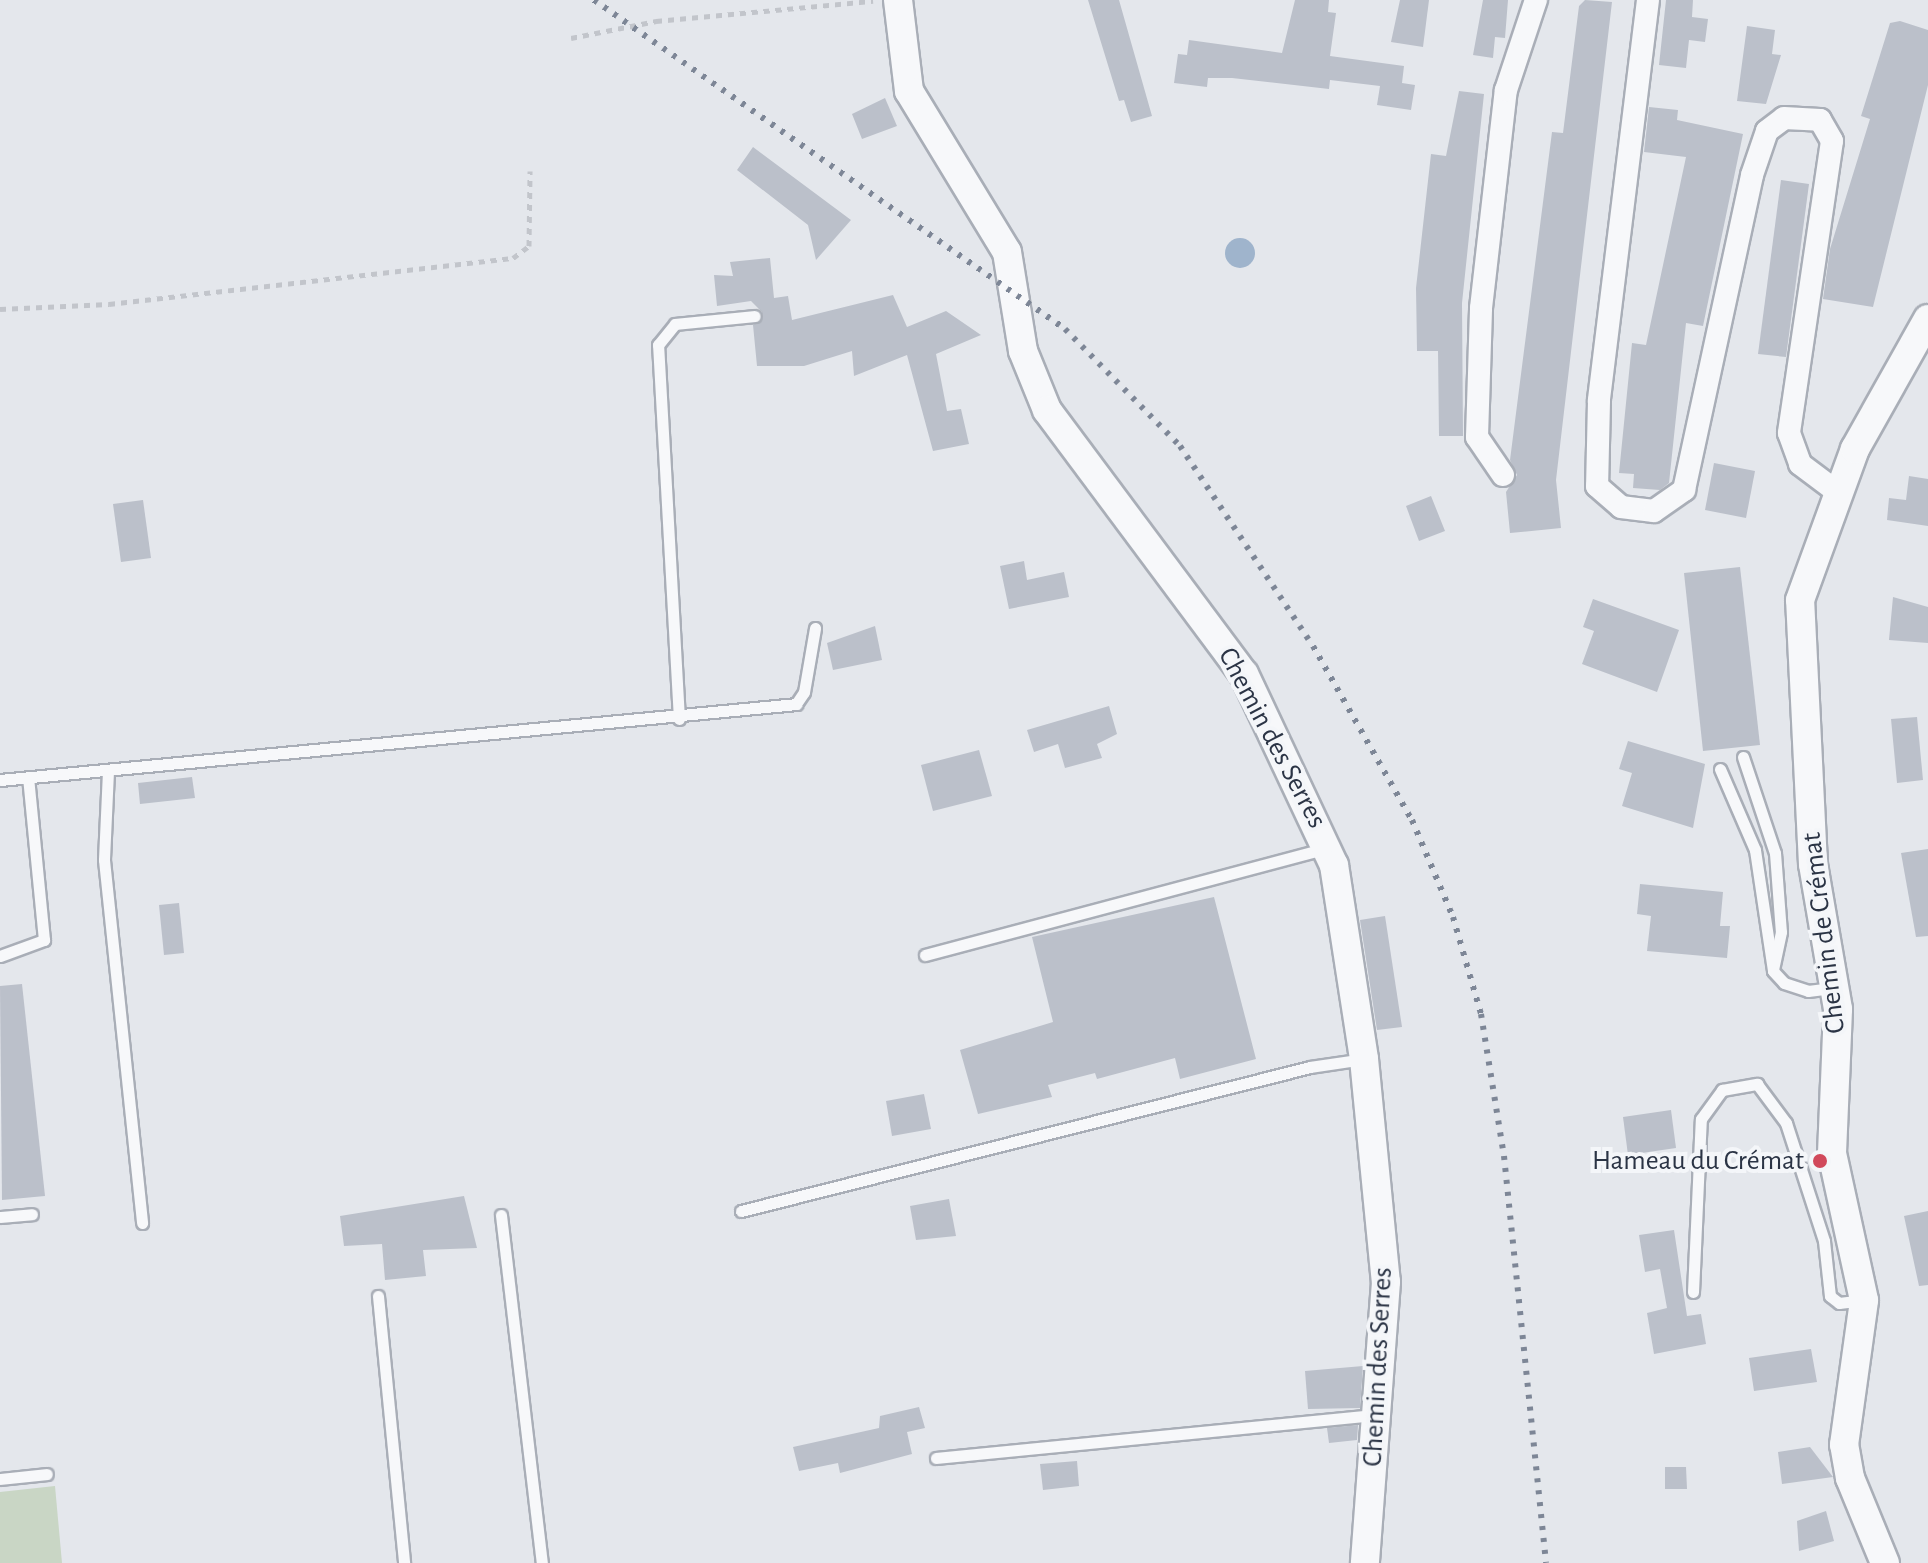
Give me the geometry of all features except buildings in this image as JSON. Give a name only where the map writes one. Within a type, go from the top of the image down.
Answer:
[{"type":"street","name":"Chemin des Serres","points":[[898,0],[909,91],[923,124],[1007,252],[1023,351],[1047,410],[1244,674],[1327,847],[1364,1059],[1386,1282],[1379,1415],[1365,1563]]},
{"type":"street","points":[[1503,475],[1477,437],[1481,308],[1506,90],[1536,0]]},
{"type":"street","points":[[1648,0],[1599,401],[1597,486],[1621,507],[1654,511],[1684,490],[1752,175],[1767,131],[1784,118],[1820,120],[1832,141],[1789,433],[1800,464],[1836,491]]},
{"type":"street","name":"Chemin de Crémat","points":[[1885,1563],[1850,1478],[1844,1445],[1864,1300],[1832,1153],[1834,988],[1817,910],[1799,642],[1800,600],[1836,491],[1928,319]]},
{"type":"lane","points":[[679,719],[658,345],[675,324],[755,316]]},
{"type":"lane","points":[[0,780],[679,719],[796,704],[804,692],[815,628]]},
{"type":"lane","points":[[1743,757],[1775,853],[1781,932],[1773,971]]},
{"type":"lane","points":[[1720,769],[1755,850],[1773,971],[1784,983],[1808,991],[1834,988]]},
{"type":"lane","points":[[108,771],[104,860],[142,1223]]},
{"type":"lane","points":[[0,956],[44,940],[28,778]]},
{"type":"lane","points":[[925,955],[1327,847]]},
{"type":"lane","points":[[741,1211],[1310,1067],[1364,1059]]},
{"type":"lane","points":[[1693,1292],[1701,1119],[1722,1090],[1757,1084],[1786,1123],[1824,1241],[1830,1296],[1839,1303],[1864,1300]]},
{"type":"lane","points":[[0,1217],[32,1214]]},
{"type":"lane","points":[[501,1215],[542,1563]]},
{"type":"lane","points":[[378,1296],[404,1563]]},
{"type":"lane","points":[[936,1458],[1379,1415]]},
{"type":"lane","points":[[0,1479],[47,1474]]},
{"type":"path","points":[[571,38],[656,21],[898,0]]},
{"type":"path","points":[[0,309],[109,304],[513,258],[529,246],[530,171]]},
{"type":"green space","points":[[55,1486],[62,1563],[0,1563],[0,1492]]},
{"type":"water","points":[[1240,238],[1251,242],[1255,253],[1251,264],[1240,268],[1229,264],[1225,253],[1229,242]]},
{"type":"railway","points":[[594,0],[1065,329],[1180,446],[1313,646],[1412,820],[1453,917],[1481,1014],[1504,1156],[1546,1563]]},
{"type":"place","name":"Hameau du Crémat","points":[[1820,1161]]}]
